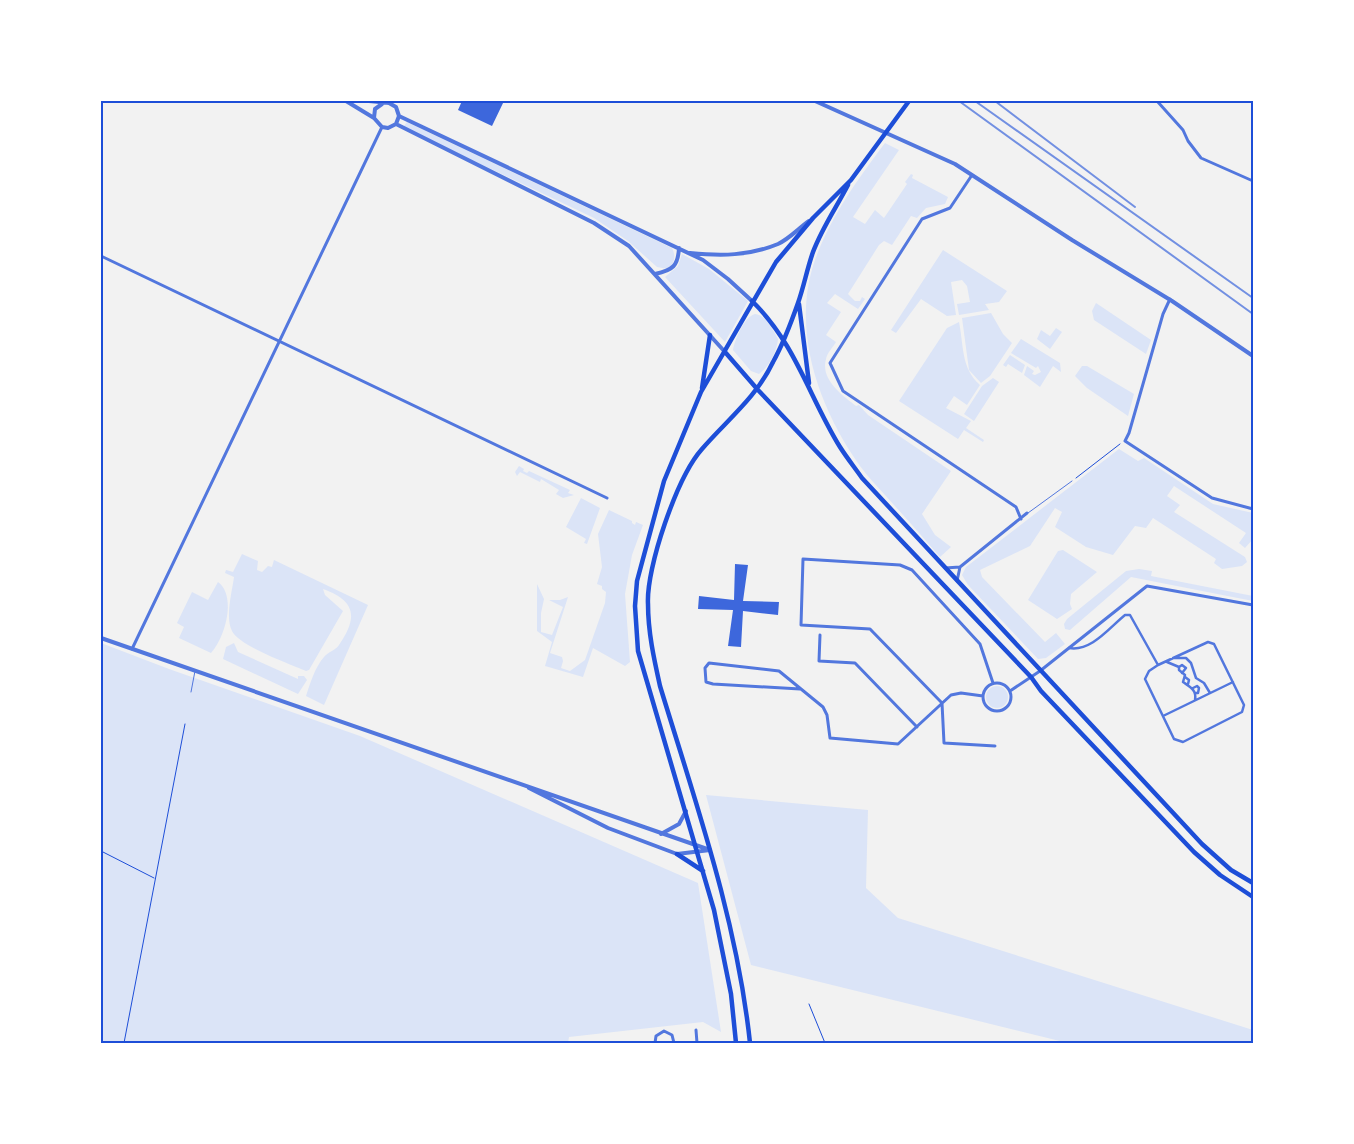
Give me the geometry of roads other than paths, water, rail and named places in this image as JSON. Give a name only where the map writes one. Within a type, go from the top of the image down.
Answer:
[{"type":"main road","points":[[750,1043],[737,950],[710,850],[660,686],[652,650],[648,604],[649,583],[672,501],[685,475],[700,450],[758,390],[784,338],[799,302],[813,252],[830,215],[851,180],[909,101]]},
{"type":"main road","points":[[736,1043],[735,1015],[722,940],[696,845],[638,651],[634,606],[637,581],[664,481],[701,392],[776,262],[813,218],[851,180]]},
{"type":"main road","points":[[752,301],[767,316],[784,338],[840,447],[862,478],[1202,844],[1231,870],[1253,883]]},
{"type":"main road","points":[[799,302],[809,386]]},
{"type":"main road","points":[[701,392],[710,335]]},
{"type":"main road","points":[[725,352],[758,390],[1031,677],[1047,698],[1194,852],[1220,876],[1253,897]]},
{"type":"main road","points":[[677,854],[703,871]]},
{"type":"street","points":[[346,101],[374,118],[382,127],[388,128],[396,124],[399,116]]},
{"type":"street","points":[[369,101],[393,103],[399,116],[703,260],[752,301]]},
{"type":"street","points":[[815,101],[935,153],[1072,240],[1170,299],[1251,353]]},
{"type":"street","points":[[1157,101],[1183,130],[1201,158],[1226,171],[1240,174],[1253,181]]},
{"type":"street","points":[[374,118],[375,109],[384,103]]},
{"type":"street","points":[[396,124],[594,223],[629,246],[725,352]]},
{"type":"street","points":[[132,649],[382,127]]},
{"type":"street","points":[[972,175],[950,208],[922,219],[830,363],[843,391],[1016,507],[1021,518]]},
{"type":"street","points":[[687,252],[716,256],[743,254],[779,243],[813,218]]},
{"type":"street","points":[[655,274],[671,270],[675,266],[678,261],[679,248]]},
{"type":"street","points":[[101,256],[607,498]]},
{"type":"street","points":[[1170,299],[1163,314],[1129,433],[1124,440],[1212,498],[1253,509]]},
{"type":"street","points":[[944,568],[960,567],[1027,513]]},
{"type":"street","points":[[993,683],[980,644],[912,570],[900,565],[803,559],[801,625],[870,629],[942,703],[944,744],[995,746]]},
{"type":"street","points":[[957,582],[960,567]]},
{"type":"street","points":[[1010,691],[1040,671],[1147,586],[1253,605]]},
{"type":"street","points":[[1069,648],[1076,649],[1088,646],[1128,614],[1158,665]]},
{"type":"street","points":[[820,635],[819,661],[855,664],[917,727]]},
{"type":"street","points":[[101,638],[710,850]]},
{"type":"street","points":[[1208,642],[1214,644],[1244,705],[1242,712],[1183,742],[1174,738],[1145,679],[1149,671],[1166,661],[1208,642]]},
{"type":"street","points":[[1172,658],[1186,658],[1191,663],[1194,675],[1210,693]]},
{"type":"street","points":[[1166,661],[1178,667],[1185,677],[1188,677],[1190,680],[1188,684],[1193,688],[1195,700]]},
{"type":"street","points":[[800,689],[714,684],[706,682],[705,668],[709,664],[779,671],[823,708],[827,714],[830,738],[898,744],[951,695],[961,693],[983,696]]},
{"type":"street","points":[[1178,667],[1184,666],[1186,670],[1182,672]]},
{"type":"street","points":[[1163,716],[1233,682]]},
{"type":"street","points":[[993,683],[1001,683],[1010,691],[1009,705],[1002,711],[988,708],[983,696],[986,688],[993,683]]},
{"type":"street","points":[[1193,688],[1194,686],[1199,688],[1198,692],[1195,693]]},
{"type":"street","points":[[525,786],[608,828],[677,854],[698,853],[710,850]]},
{"type":"street","points":[[661,834],[679,824],[686,812]]},
{"type":"street","points":[[696,1030],[697,1043]]},
{"type":"street","points":[[656,1043],[656,1036],[664,1031],[672,1035],[674,1043]]},
{"type":"lane","points":[[1027,513],[1072,481]]},
{"type":"lane","points":[[191,692],[195,671]]},
{"type":"railway","points":[[959,101],[1253,314]]},
{"type":"railway","points":[[975,101],[1253,298]]},
{"type":"railway","points":[[995,101],[1135,207]]}]
